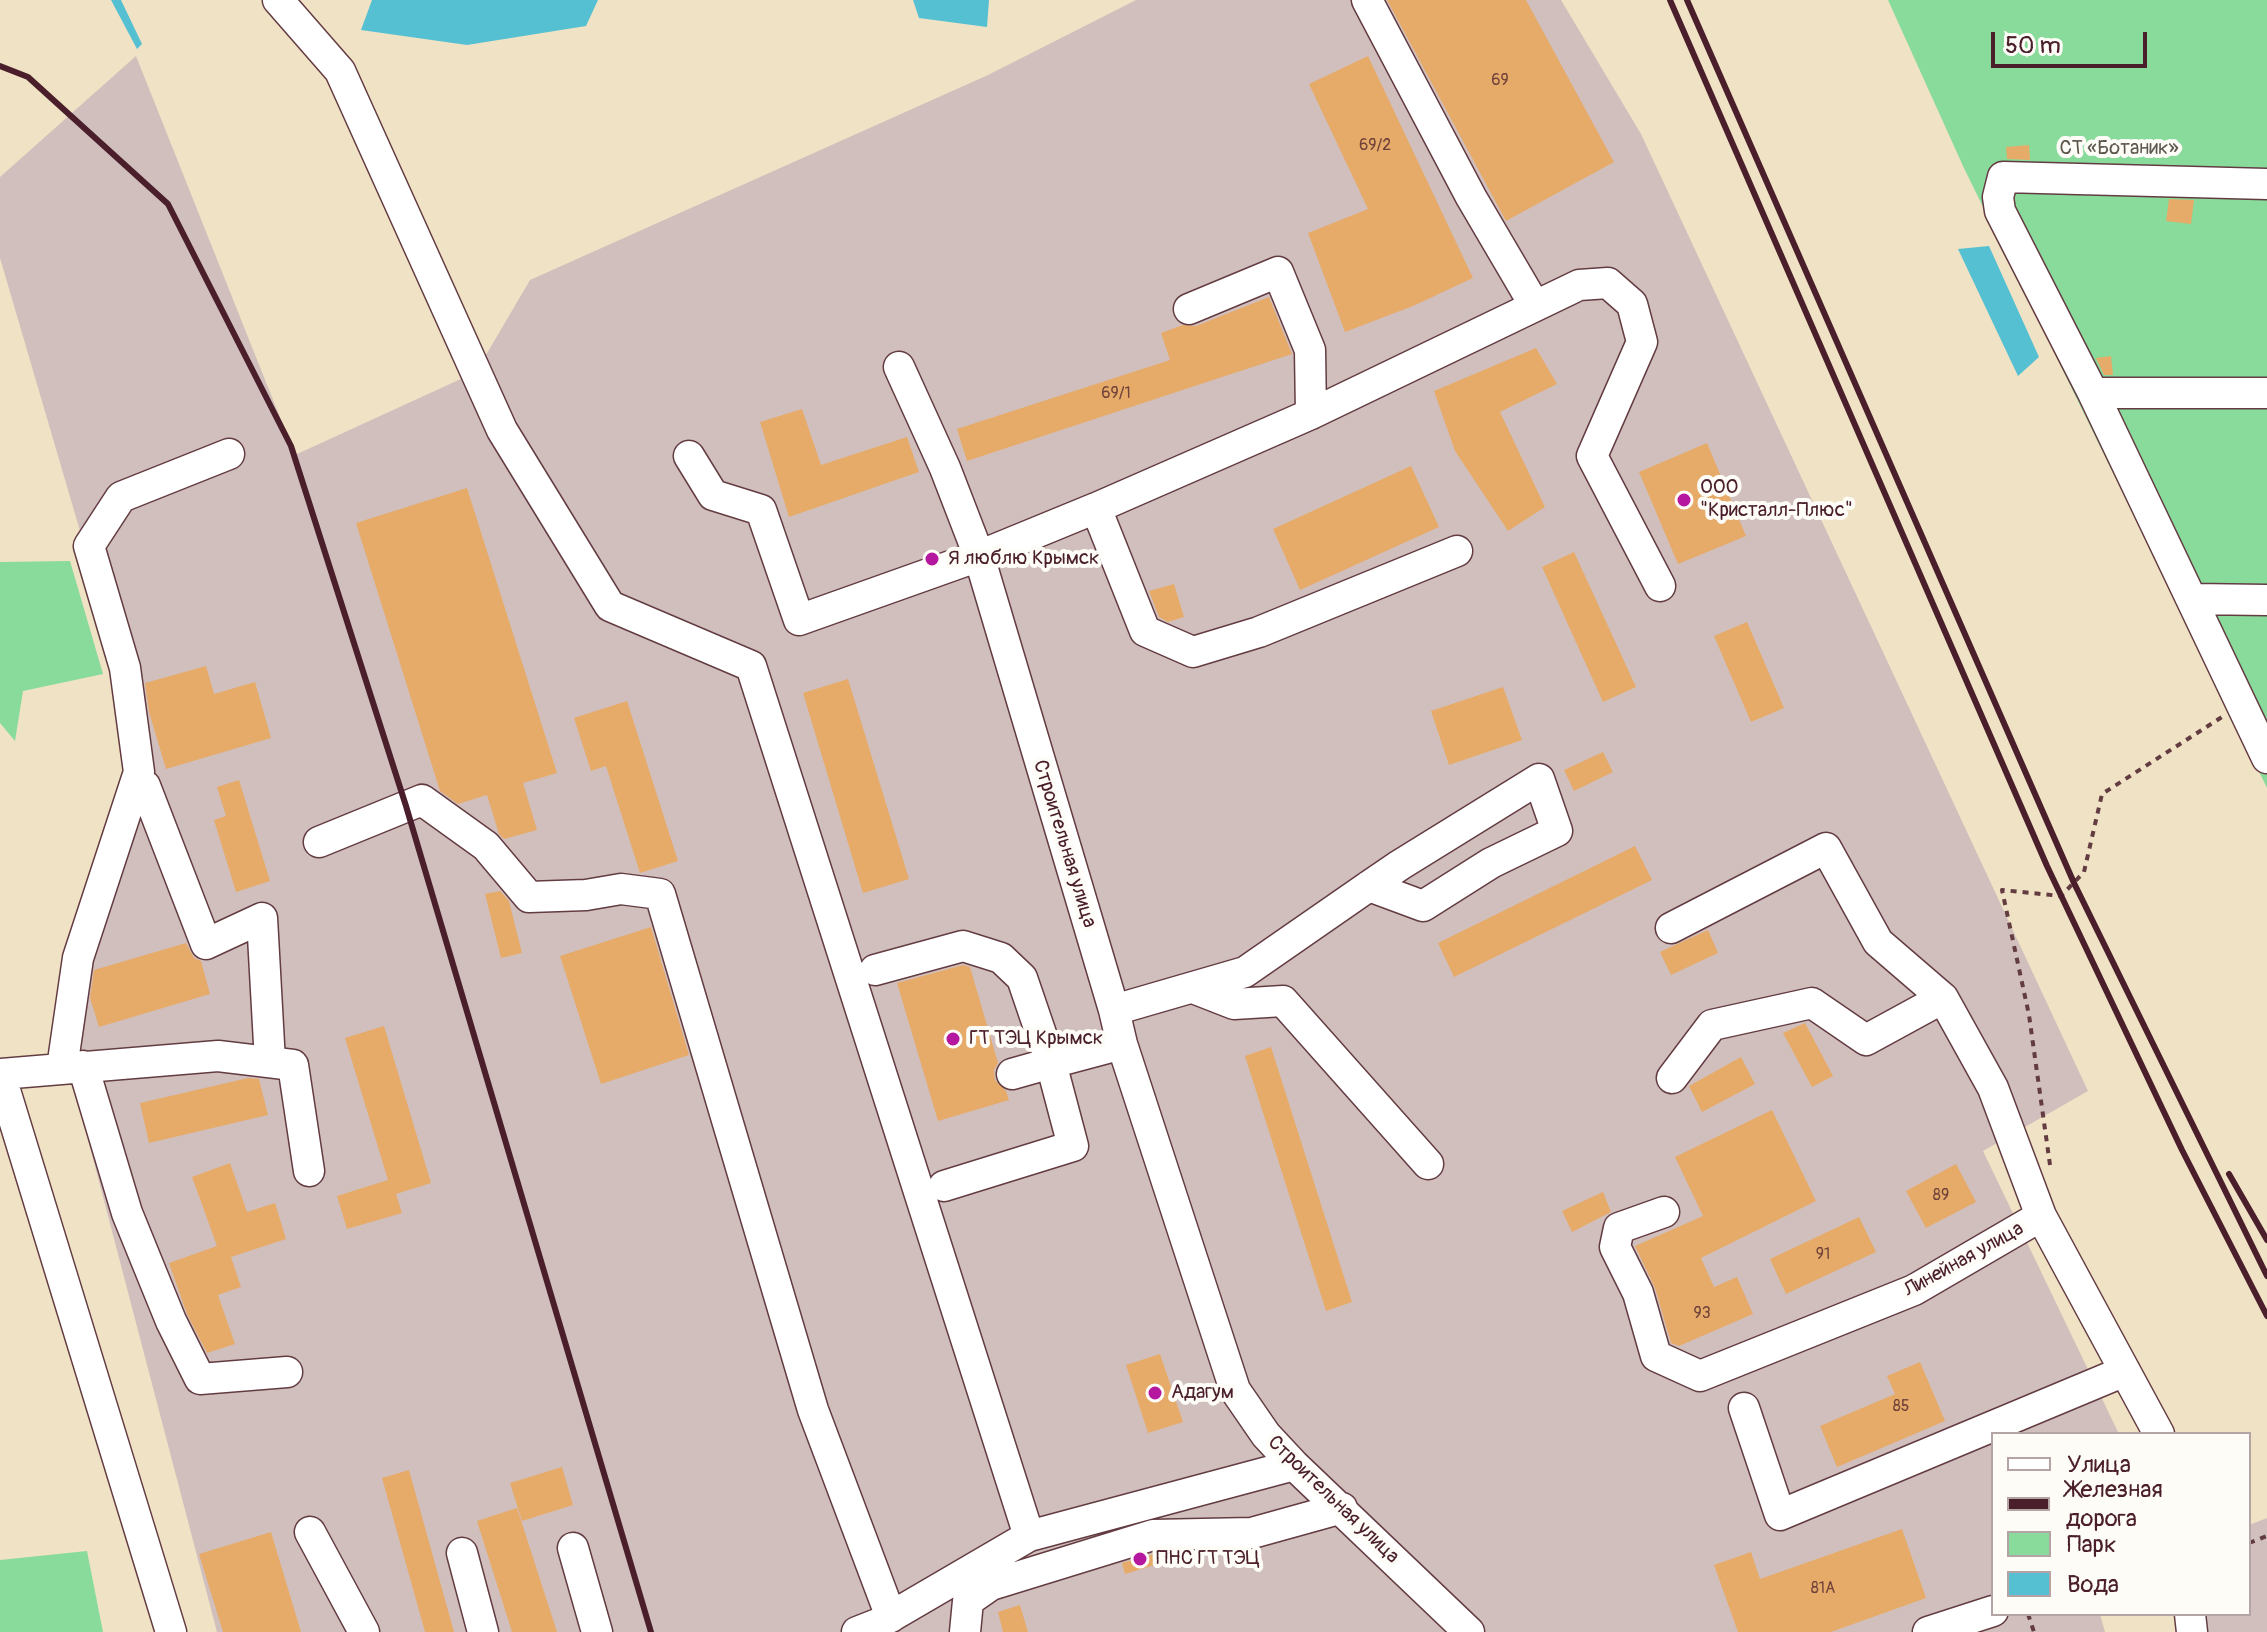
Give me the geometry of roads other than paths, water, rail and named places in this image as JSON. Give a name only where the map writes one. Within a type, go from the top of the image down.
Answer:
[{"type":"street","points":[[278,0],[340,71],[502,430],[610,606],[751,666],[1029,1536]]},
{"type":"street","points":[[1367,0],[1471,197],[1535,306]]},
{"type":"street","points":[[2267,184],[2003,177],[1998,197],[2000,211],[2093,393],[2267,758]]},
{"type":"street","points":[[1189,309],[1278,272],[1310,350],[1311,414]]},
{"type":"street","points":[[689,456],[713,495],[761,510],[799,620],[979,556],[1096,508],[1311,414],[1579,285],[1608,283],[1632,304],[1642,342],[1592,456],[1660,586]]},
{"type":"street","name":"Строительная улица","points":[[899,367],[947,472],[979,556],[1122,1044],[1235,1390],[1266,1435],[1294,1465],[1469,1632]]},
{"type":"street","points":[[2093,393],[2267,393]]},
{"type":"street","points":[[229,454],[121,497],[89,546],[125,668],[139,772],[78,958],[73,1067],[127,1213],[171,1321],[200,1379],[287,1372]]},
{"type":"street","points":[[1096,508],[1145,631],[1193,652],[1259,632],[1457,551]]},
{"type":"street","points":[[2193,599],[2267,600]]},
{"type":"street","points":[[1114,1010],[1245,972],[1369,886],[1400,865],[1539,779],[1557,831],[1491,863],[1423,906],[1369,886]]},
{"type":"street","points":[[136,783],[145,786],[206,944],[262,918],[270,1062]]},
{"type":"street","points":[[319,842],[422,800],[486,846],[529,897],[586,895],[621,889],[660,894],[813,1410],[891,1617]]},
{"type":"street","points":[[1671,928],[1826,848],[1878,942],[1943,998],[1993,1088],[2041,1216]]},
{"type":"street","points":[[875,970],[963,946],[1001,958],[1022,978],[1051,1063],[1073,1146],[944,1186]]},
{"type":"street","points":[[1193,988],[1234,1004],[1283,1001],[1428,1164]]},
{"type":"street","points":[[1672,1078],[1712,1025],[1812,1003],[1866,1040],[1943,998]]},
{"type":"street","points":[[1012,1074],[1122,1044]]},
{"type":"street","points":[[171,1632],[1,1074],[218,1056],[293,1065],[309,1171]]},
{"type":"street","name":"Линейная улица","points":[[1664,1212],[1619,1228],[1615,1247],[1638,1293],[1656,1356],[1700,1376],[1914,1290],[2041,1216],[2158,1432]]},
{"type":"street","points":[[1744,1408],[1780,1515],[2125,1371]]},
{"type":"street","points":[[857,1632],[891,1617],[1029,1536],[1294,1465]]},
{"type":"street","points":[[965,1632],[968,1601],[991,1585],[1153,1535],[1252,1533],[1342,1508]]},
{"type":"street","points":[[310,1532],[364,1632]]},
{"type":"street","points":[[573,1548],[597,1632]]},
{"type":"street","points":[[462,1553],[483,1632]]},
{"type":"street","points":[[1928,1632],[1991,1612]]},
{"type":"water","points":[[111,0],[121,0],[142,44],[137,49]]},
{"type":"water","points":[[372,0],[598,0],[586,26],[467,45],[361,30]]},
{"type":"water","points":[[913,0],[989,0],[987,27],[919,18]]},
{"type":"water","points":[[1989,246],[2039,357],[2018,376],[1958,249]]},
{"type":"railway","points":[[1670,0],[2047,866],[2182,1150],[2267,1316]]},
{"type":"railway","points":[[1687,0],[2074,883],[2267,1276]]},
{"type":"railway","points":[[0,66],[28,77],[168,204],[291,446],[406,806],[651,1632]]},
{"type":"railway","points":[[2229,1174],[2267,1240]]},
{"type":"place","name":"ООО \"Кристалл-Плюс\"","points":[[1684,500]]},
{"type":"place","name":"Я люблю Крымск","points":[[932,559]]},
{"type":"place","name":"ГТ ТЭЦ Крымск","points":[[953,1039]]},
{"type":"place","name":"Адагум","points":[[1155,1393]]},
{"type":"place","name":"ПНС ГТ ТЭЦ","points":[[1140,1559]]},
{"type":"park label","name":"СТ «Ботаник»","points":[[2119,149]]}]
